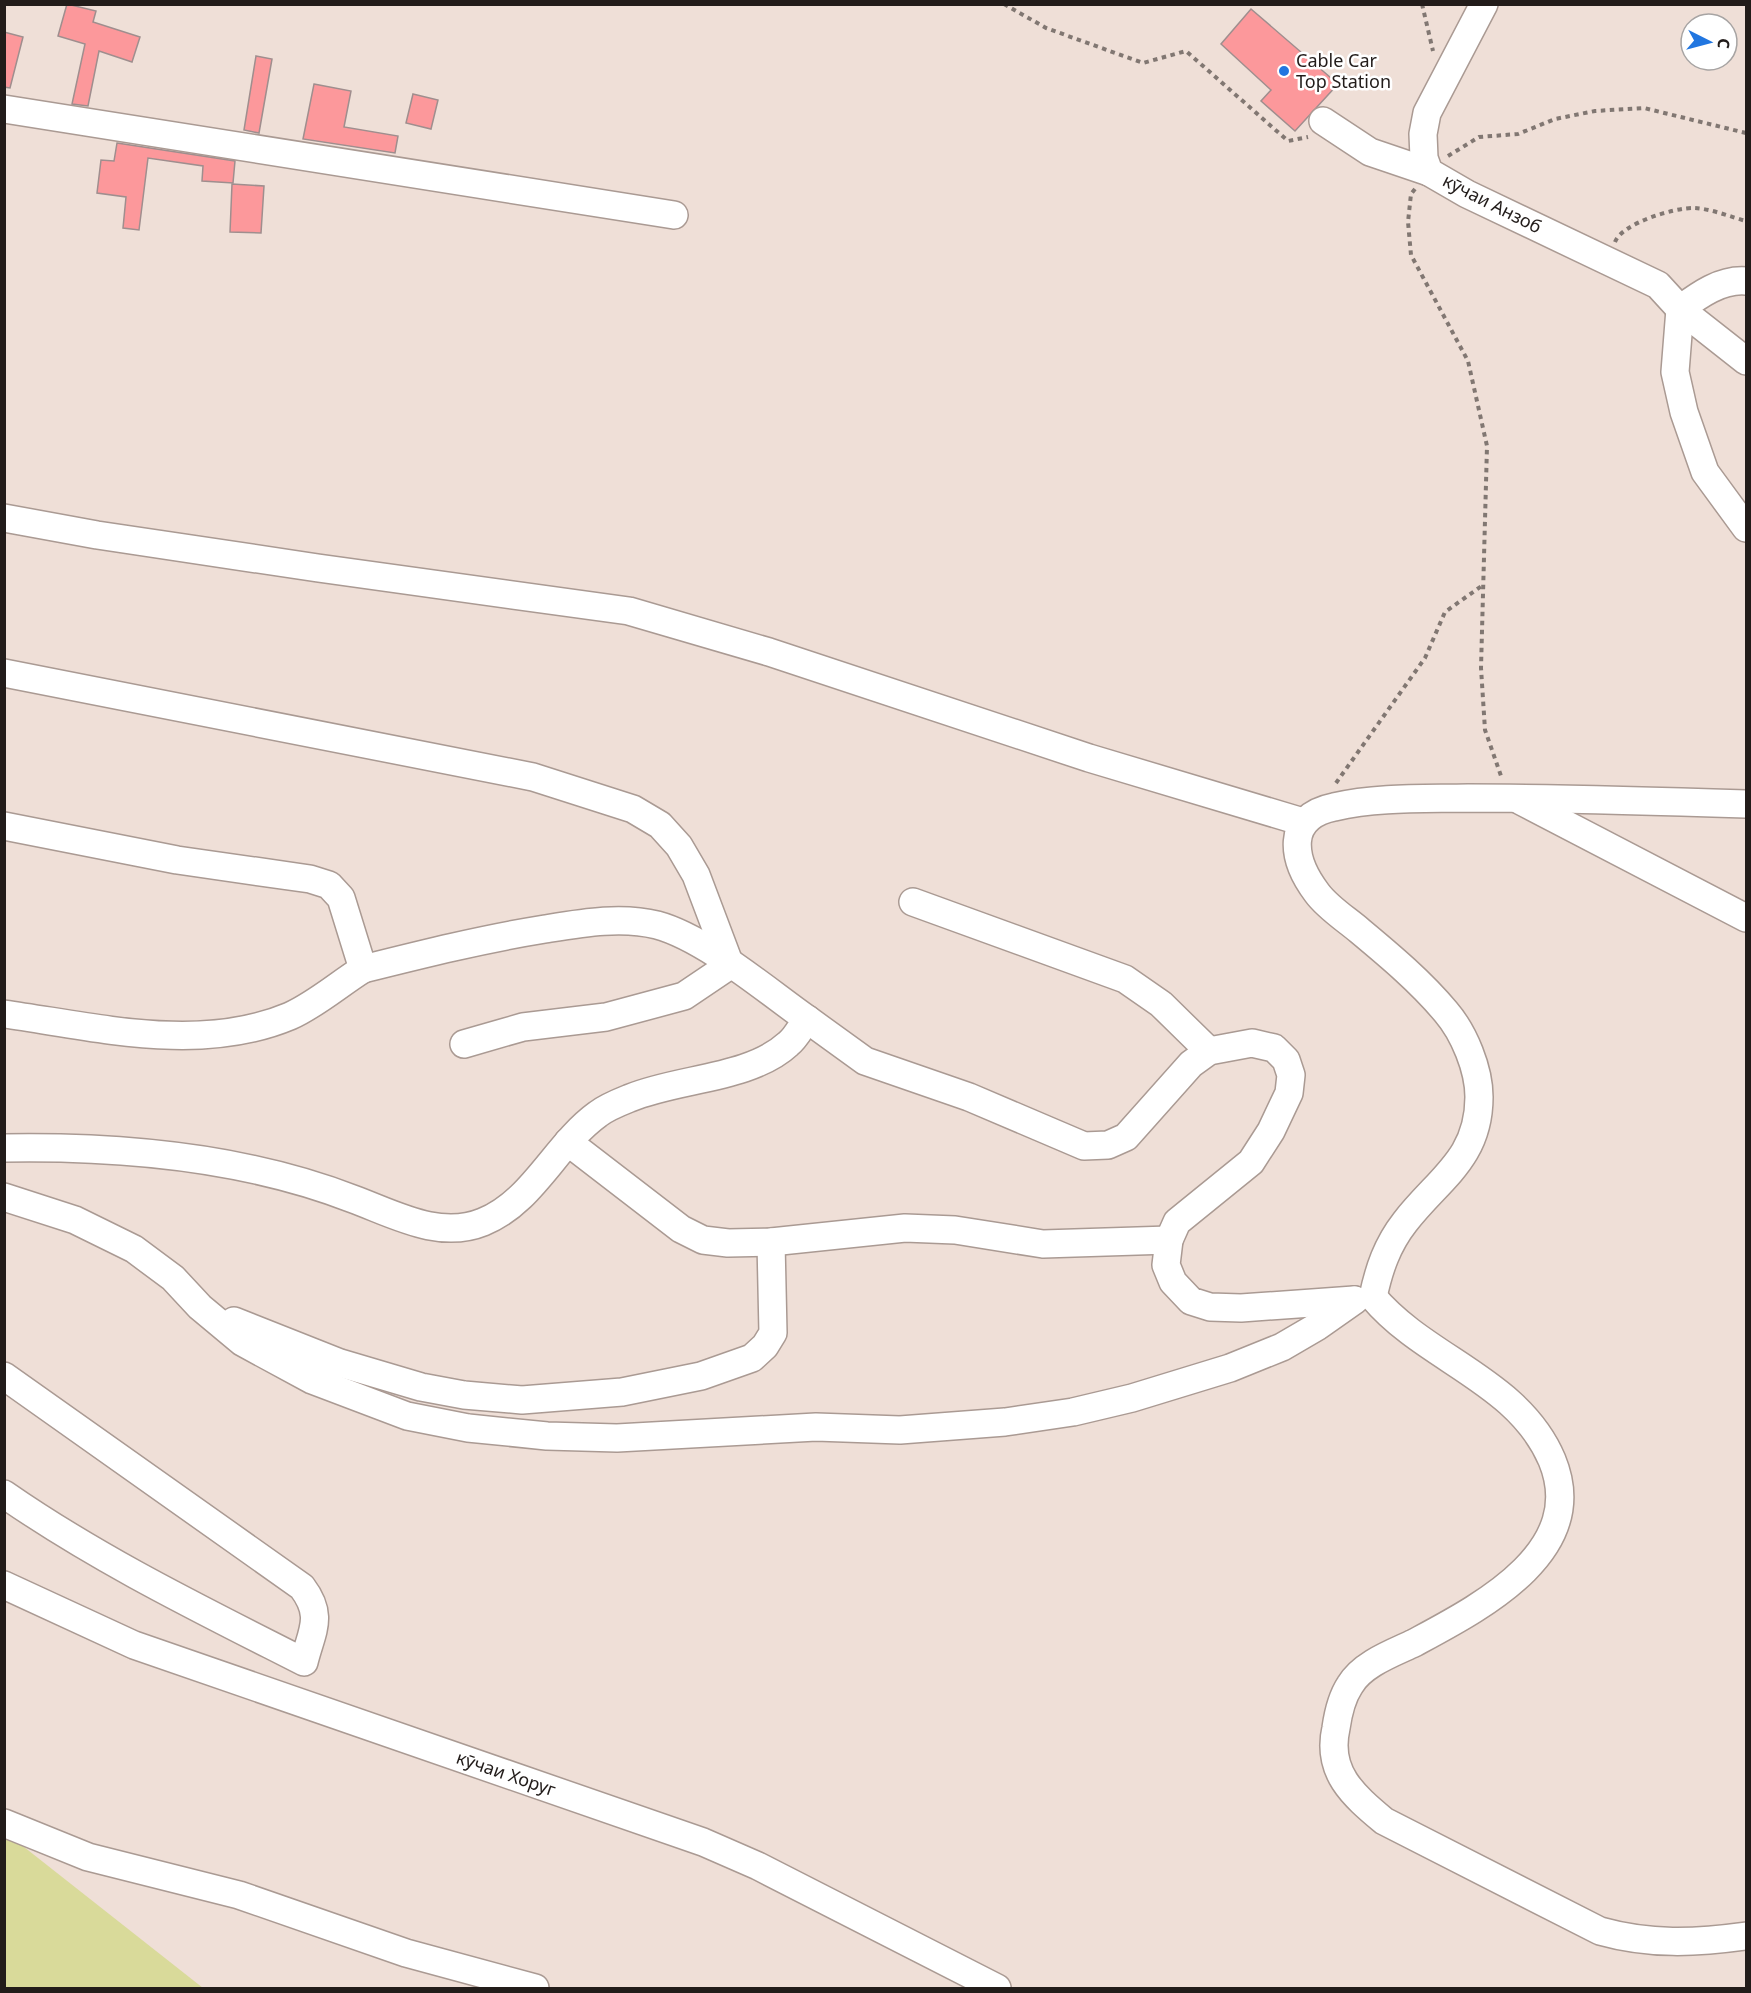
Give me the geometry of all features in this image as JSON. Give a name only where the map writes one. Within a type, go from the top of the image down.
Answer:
[{"type":"street","name":"кӯчаи Анзоб","points":[[1484,4],[1427,113],[1423,134],[1424,158],[1430,172],[1467,194],[1658,285],[1680,309],[1746,361]]},
{"type":"street","points":[[4,109],[674,215]]},
{"type":"street","points":[[1331,126],[1370,152],[1430,172]]},
{"type":"street","points":[[1746,281],[1737,280],[1708,290],[1680,309],[1675,372],[1684,412],[1705,472],[1746,528]]},
{"type":"street","points":[[4,518],[97,535],[294,565],[630,611],[759,648],[1089,758],[1309,816],[1362,801],[1515,798],[1746,804]]},
{"type":"street","points":[[4,673],[533,777],[633,809],[660,825],[679,846],[696,875],[730,965]]},
{"type":"street","points":[[1515,798],[1746,918]]},
{"type":"street","points":[[4,1197],[75,1220],[134,1249],[173,1278],[200,1307],[242,1342],[312,1380],[408,1416],[490,1431],[547,1436],[617,1438],[816,1427],[900,1430],[950,1428],[1073,1412],[1132,1398],[1230,1368],[1282,1347],[1364,1298],[1386,1250],[1405,1222],[1459,1163],[1474,1131],[1479,1096],[1472,1063],[1463,1037],[1448,1013],[1400,964],[1318,895],[1302,869],[1297,846],[1309,816]]},
{"type":"street","points":[[4,825],[177,860],[310,879],[328,885],[341,898],[363,969]]},
{"type":"street","points":[[913,902],[1125,979],[1161,1004],[1209,1051]]},
{"type":"street","points":[[4,1014],[151,1034],[234,1033],[292,1015],[363,969],[518,934],[587,923],[630,920],[658,925],[686,936],[865,1061],[969,1097],[1084,1146],[1108,1144],[1126,1137],[1191,1064],[1209,1051],[1252,1043],[1274,1047],[1286,1059],[1291,1075],[1289,1094],[1271,1131],[1251,1162],[1177,1222],[1168,1240],[1166,1266],[1173,1282],[1191,1301],[1210,1308],[1241,1308],[1364,1298],[1406,1330],[1491,1386],[1530,1422],[1552,1461],[1560,1488],[1559,1514],[1551,1539],[1520,1576],[1463,1616],[1374,1663],[1350,1683],[1338,1714],[1332,1744],[1341,1778],[1356,1797],[1384,1821],[1600,1930],[1634,1940],[1668,1942],[1746,1936]]},
{"type":"street","points":[[464,1044],[523,1027],[606,1017],[684,996],[730,965]]},
{"type":"street","points":[[4,1148],[51,1147],[207,1162],[288,1178],[325,1188],[430,1228],[455,1228],[482,1223],[509,1209],[568,1142],[598,1113],[630,1098],[665,1086],[748,1066],[772,1056],[790,1043],[807,1019]]},
{"type":"street","points":[[568,1142],[681,1229],[703,1240],[728,1243],[771,1242],[905,1228],[955,1230],[1043,1244],[1168,1240]]},
{"type":"street","points":[[200,1307],[340,1363],[421,1387],[464,1395],[522,1400],[622,1392],[701,1376],[752,1358],[765,1346],[773,1333],[771,1242]]},
{"type":"street","points":[[4,1376],[302,1587],[313,1601],[316,1613],[293,1701]]},
{"type":"street","points":[[4,1494],[56,1530],[151,1583],[304,1662]]},
{"type":"street","name":"кӯчаи Хоруг","points":[[4,1585],[134,1645],[703,1842],[758,1866],[998,1989]]},
{"type":"street","points":[[4,1823],[88,1857],[239,1895],[406,1953],[535,1989]]},
{"type":"path","points":[[1004,4],[1046,28],[1143,63],[1186,51],[1288,141],[1331,126]]},
{"type":"path","points":[[1422,4],[1442,84]]},
{"type":"path","points":[[1515,798],[1500,775],[1485,730],[1481,668],[1487,446],[1468,361],[1411,255],[1408,222],[1411,194],[1448,156],[1479,137],[1518,134],[1555,119],[1595,111],[1644,108],[1746,133]]},
{"type":"path","points":[[1608,261],[1618,234],[1641,220],[1695,208],[1746,221]]},
{"type":"path","points":[[1309,816],[1425,658],[1445,612],[1483,585]]},
{"type":"green space","points":[[5,1832],[203,1988],[5,1988]]},
{"type":"building","points":[[67,4],[96,11],[93,22],[140,37],[132,62],[99,51],[88,106],[72,104],[85,44],[58,36]]},
{"type":"building","points":[[1251,9],[1338,84],[1295,131],[1261,101],[1271,90],[1221,44]]},
{"type":"building","points":[[4,32],[23,37],[10,88],[4,87]]},
{"type":"building","points":[[256,56],[272,59],[259,133],[244,130]]},
{"type":"building","points":[[314,84],[351,91],[344,127],[398,136],[395,153],[303,139]]},
{"type":"building","points":[[413,94],[438,100],[431,129],[406,123]]},
{"type":"building","points":[[117,143],[235,161],[233,183],[202,181],[203,166],[148,158],[139,230],[123,228],[126,197],[97,193],[101,160],[114,161]]},
{"type":"building","points":[[232,184],[264,186],[261,233],[230,232]]},
{"type":"place","name":"Cable Car Top Station","points":[[1284,71]]}]
